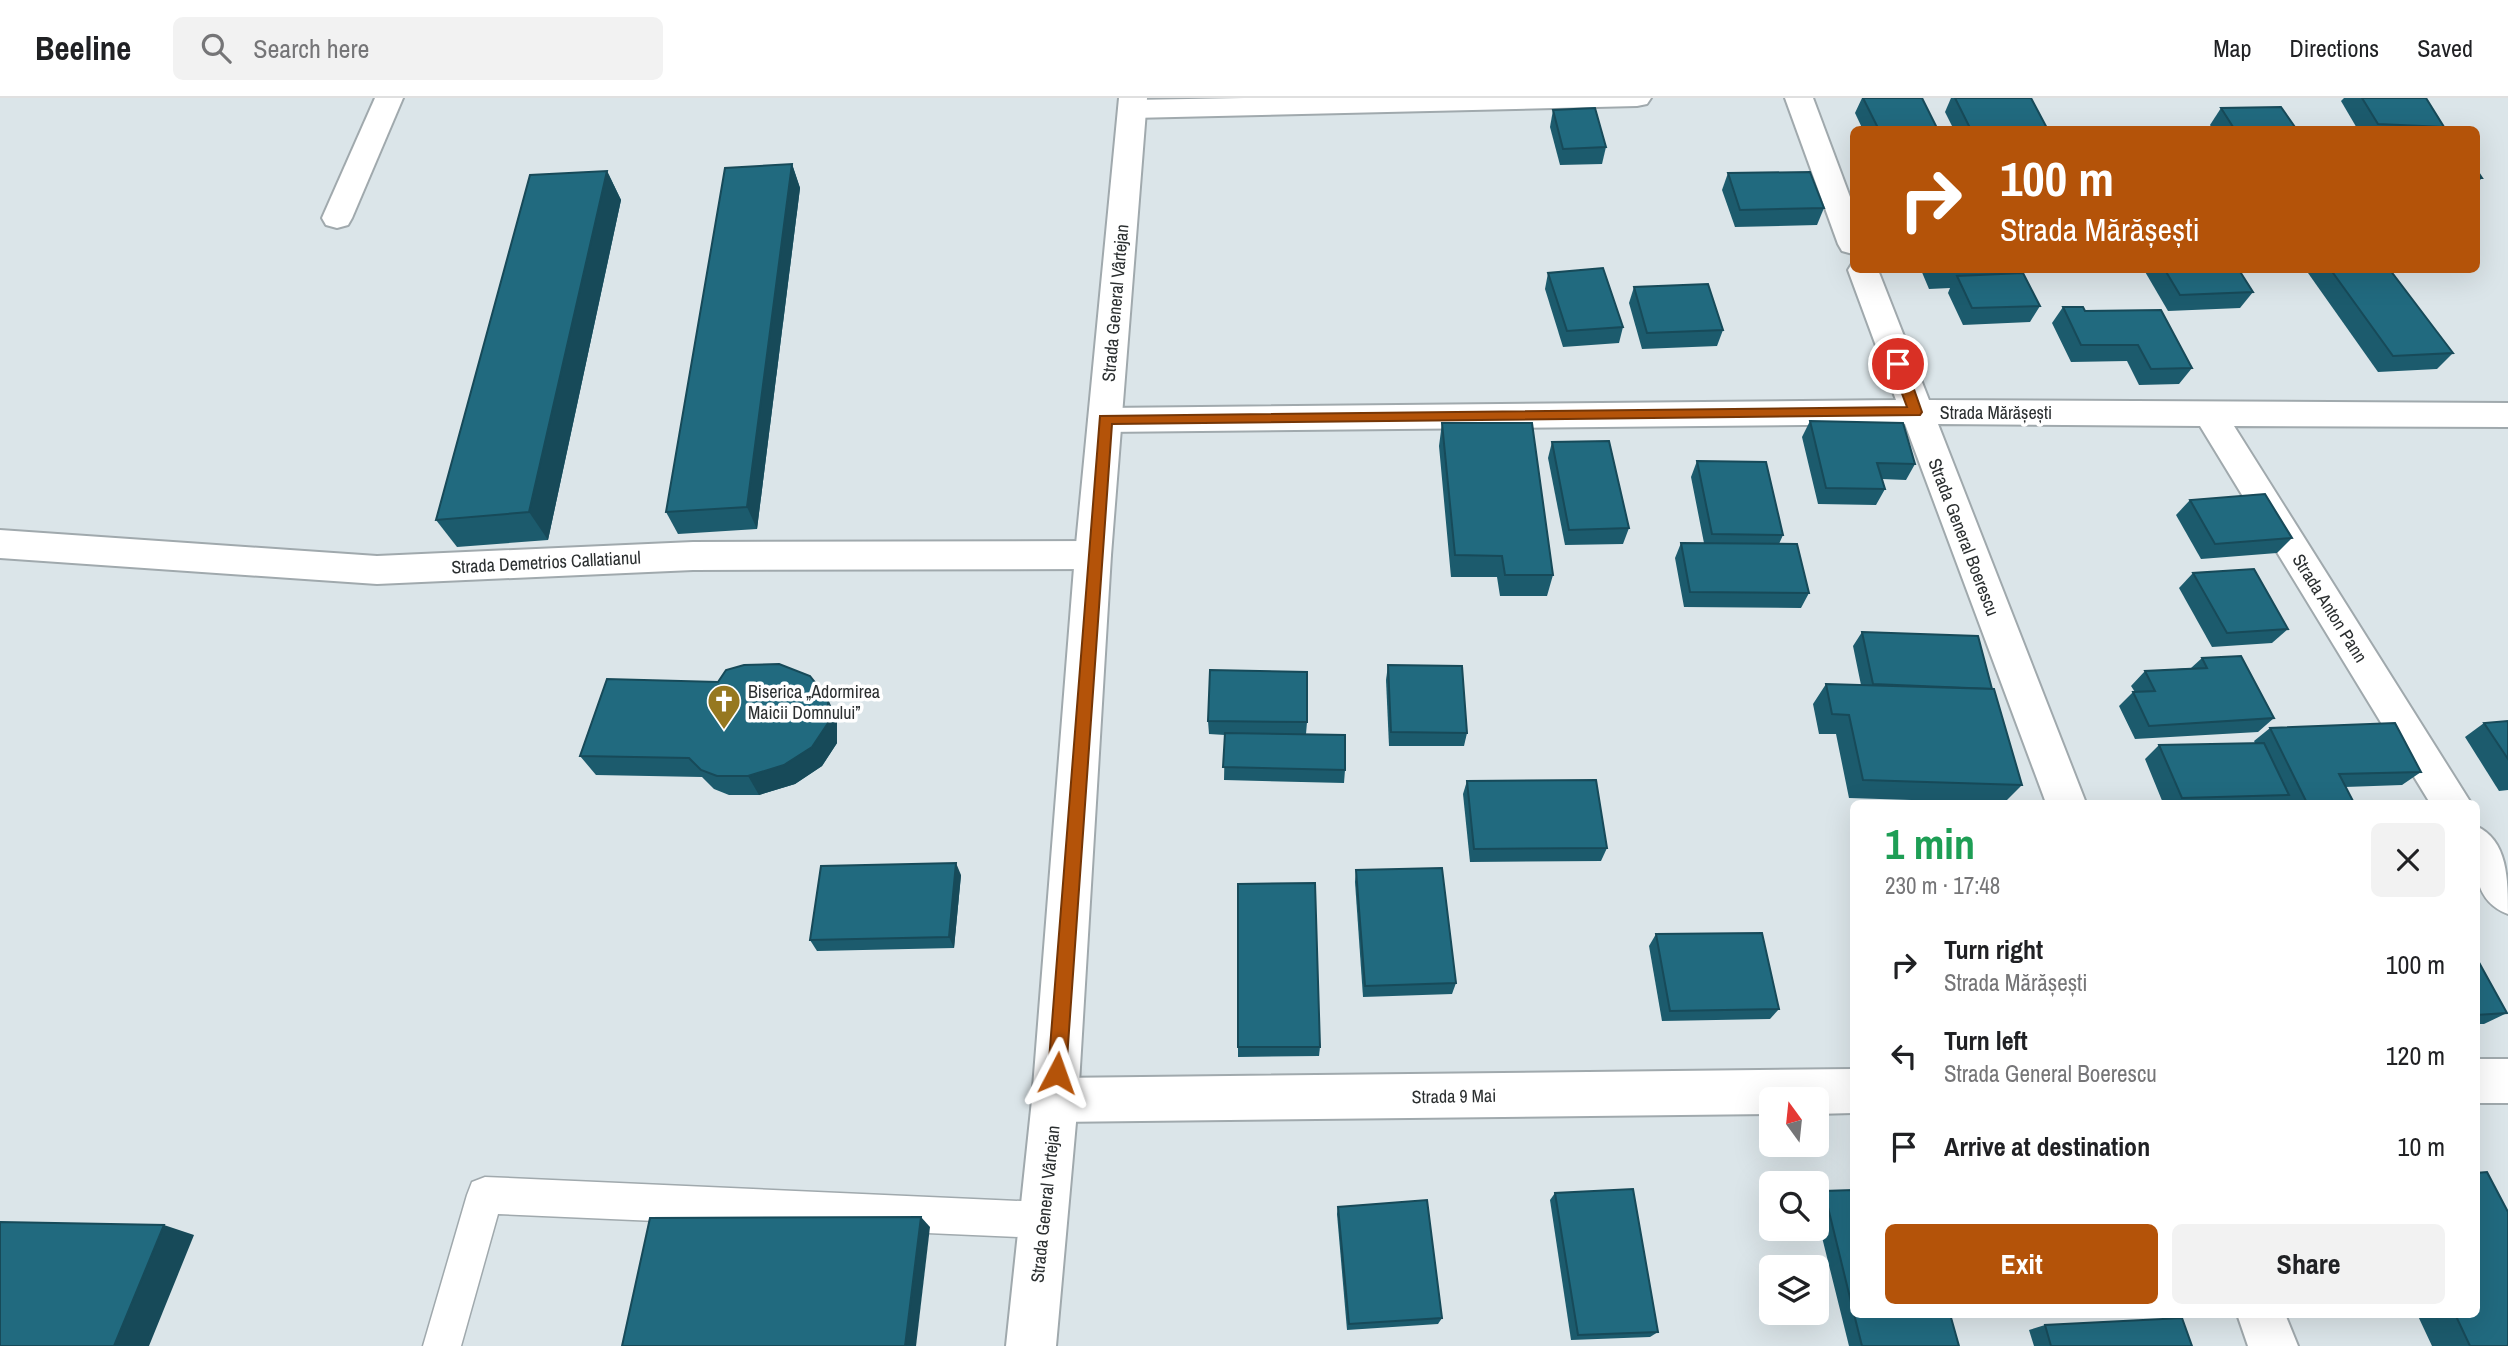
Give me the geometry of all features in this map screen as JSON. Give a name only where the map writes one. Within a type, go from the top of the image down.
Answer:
[{"type":"street","points":[[337,218],[389,98]]},
{"type":"street","points":[[1133,104],[1637,98]]},
{"type":"street","points":[[1799,98],[1850,236]]},
{"type":"street","name":"Strada General Vârtejan","points":[[1031,1346],[1055,1100],[1093,555],[1133,104]]},
{"type":"street","name":"Strada General Boerescu","points":[[1864,273],[2065,800]]},
{"type":"street","name":"Strada Mărășești","points":[[1105,419],[1916,412],[2508,415]]},
{"type":"street","name":"Strada Anton Pann","points":[[2209,412],[2449,800]]},
{"type":"street","name":"Strada Demetrios Callatianul","points":[[0,544],[377,570],[693,556],[1093,555]]},
{"type":"street","points":[[2480,850],[2508,895]]},
{"type":"street","points":[[2480,1081],[2508,1081]]},
{"type":"street","name":"Strada 9 Mai","points":[[1055,1100],[1850,1091]]},
{"type":"street","points":[[2262,1318],[2273,1346]]},
{"type":"lane","points":[[442,1346],[485,1195],[1042,1220]]},
{"type":"building","points":[[1863,98],[1922,98],[1936,126],[1877,126]]},
{"type":"building","points":[[1955,98],[2031,98],[2046,126],[1969,126]]},
{"type":"building","points":[[2362,98],[2426,98],[2443,126],[2422,126],[2378,124]]},
{"type":"building","points":[[2281,107],[2294,126],[2232,126],[2221,108]]},
{"type":"building","points":[[1595,108],[1606,147],[1563,149],[1553,110]]},
{"type":"building","points":[[792,164],[747,507],[666,512],[725,168]]},
{"type":"building","points":[[607,171],[529,512],[436,520],[530,175]]},
{"type":"building","points":[[1810,172],[1824,208],[1740,210],[1728,173]]},
{"type":"building","points":[[1603,268],[1623,327],[1567,331],[1548,273]]},
{"type":"building","points":[[2023,273],[2040,306],[1972,308],[1957,276]]},
{"type":"building","points":[[2167,273],[2241,273],[2253,292],[2180,295]]},
{"type":"building","points":[[2333,273],[2392,273],[2453,353],[2393,356]]},
{"type":"building","points":[[1708,284],[1723,330],[1647,333],[1634,287]]},
{"type":"building","points":[[2063,307],[2083,307],[2085,311],[2161,310],[2192,368],[2151,369],[2138,345],[2081,345]]},
{"type":"building","points":[[1810,421],[1903,423],[1915,464],[1877,463],[1885,489],[1826,488]]},
{"type":"building","points":[[1442,423],[1532,423],[1553,575],[1505,575],[1502,556],[1455,555]]},
{"type":"building","points":[[1609,441],[1629,528],[1569,530],[1552,442]]},
{"type":"building","points":[[1697,461],[1766,462],[1783,535],[1712,534]]},
{"type":"building","points":[[2265,494],[2292,538],[2215,544],[2190,500]]},
{"type":"building","points":[[1681,543],[1797,544],[1809,593],[1690,592]]},
{"type":"building","points":[[2254,569],[2288,629],[2227,633],[2193,573]]},
{"type":"building","points":[[1862,632],[1978,636],[1992,689],[1873,684]]},
{"type":"building","points":[[2241,656],[2274,718],[2149,726],[2133,692],[2155,691],[2145,671],[2207,668],[2202,658]]},
{"type":"building","name":"Biserica „Adormirea Maicii Domnului”","points":[[779,664],[810,676],[828,699],[828,723],[812,747],[784,765],[748,776],[717,776],[701,770],[689,758],[580,756],[607,679],[718,682],[726,670],[744,665]]},
{"type":"building","points":[[1388,665],[1462,666],[1467,733],[1391,732]]},
{"type":"building","points":[[1210,670],[1307,672],[1307,722],[1208,721]]},
{"type":"building","points":[[1826,684],[1994,689],[2022,785],[1863,780],[1849,715],[1832,714]]},
{"type":"building","points":[[2508,721],[2508,759],[2484,723]]},
{"type":"building","points":[[2395,723],[2421,772],[2339,774],[2352,800],[2306,800],[2270,728]]},
{"type":"building","points":[[1225,733],[1345,735],[1345,770],[1223,767]]},
{"type":"building","points":[[2264,743],[2289,795],[2182,798],[2159,745]]},
{"type":"building","points":[[1596,780],[1607,848],[1474,849],[1467,781]]},
{"type":"building","points":[[956,863],[949,937],[810,940],[821,866]]},
{"type":"building","points":[[1442,868],[1456,983],[1365,986],[1356,870]]},
{"type":"building","points":[[1315,883],[1320,1047],[1238,1047],[1238,884]]},
{"type":"building","points":[[1762,933],[1779,1009],[1670,1011],[1656,934]]},
{"type":"building","points":[[2480,964],[2507,1013],[2480,1015]]},
{"type":"building","points":[[2487,1172],[2508,1212],[2508,1346],[2470,1346],[2457,1318],[2480,1318],[2480,1173]]},
{"type":"building","points":[[1633,1189],[1658,1332],[1578,1335],[1555,1193]]},
{"type":"building","points":[[1850,1190],[1850,1298],[1829,1212],[1829,1191]]},
{"type":"building","points":[[1427,1200],[1442,1318],[1349,1324],[1338,1207]]},
{"type":"building","points":[[921,1217],[905,1346],[622,1346],[650,1218]]},
{"type":"building","points":[[0,1222],[164,1225],[114,1346],[0,1346]]},
{"type":"building","points":[[1855,1318],[1951,1318],[1959,1346],[1862,1346]]},
{"type":"building","points":[[2182,1318],[2192,1346],[2051,1346],[2045,1325]]},
{"type":"place","name":"Biserica „Adormirea Maicii Domnului”","points":[[724,731]]},
{"type":"route","points":[[1057,1073],[1105,419],[1916,412],[1898,364]]}]
